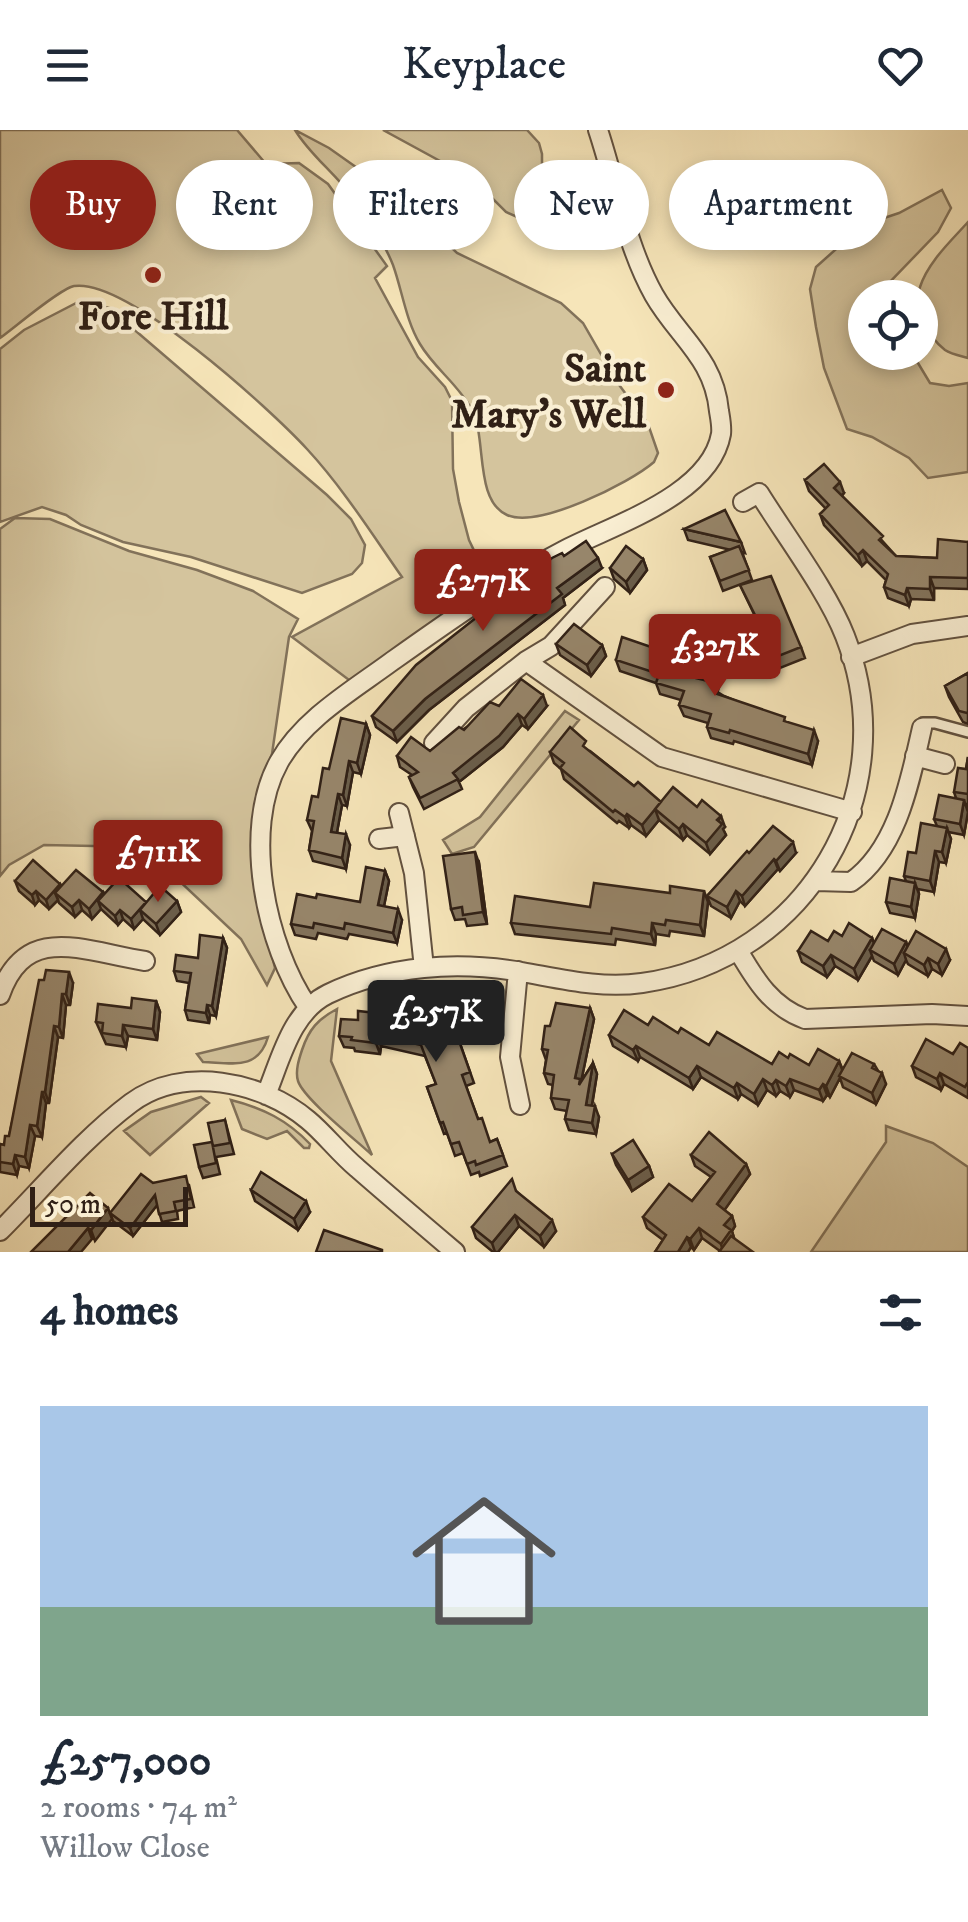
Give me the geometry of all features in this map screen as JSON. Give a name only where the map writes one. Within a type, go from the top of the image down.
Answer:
[{"type":"street","points":[[308,1007],[294,986],[276,939],[262,880],[264,808],[281,758],[335,702],[452,618],[563,550],[685,489],[704,468],[721,434],[718,397],[706,363],[654,296],[638,259],[598,130]]},
{"type":"street","points":[[266,1095],[294,1027],[308,1007],[340,990],[424,968],[452,966],[518,971],[581,983],[642,983],[695,970],[739,952],[774,925],[816,882],[852,812],[861,764],[860,693],[851,656],[833,614],[759,493],[743,502]]},
{"type":"street","points":[[434,743],[466,708],[550,646],[604,586]]},
{"type":"street","points":[[851,656],[912,634],[968,626]]},
{"type":"street","points":[[526,661],[662,757],[852,812]]},
{"type":"street","points":[[616,725],[627,709]]},
{"type":"street","points":[[816,882],[844,884],[860,876],[888,838],[908,788],[922,728]]},
{"type":"street","points":[[916,756],[946,764]]},
{"type":"street","points":[[399,813],[414,873],[424,968]]},
{"type":"street","points":[[379,839],[405,836]]},
{"type":"street","points":[[0,995],[16,963],[37,949],[64,948],[118,966],[144,960]]},
{"type":"street","points":[[739,952],[766,993],[805,1019],[968,1016]]},
{"type":"street","points":[[518,971],[510,1026],[509,1086],[520,1105]]},
{"type":"street","points":[[0,1231],[108,1122],[138,1099],[167,1087],[195,1082],[232,1084],[266,1095],[310,1122],[455,1252]]},
{"type":"lane","points":[[922,728],[923,723],[934,722],[968,732]]},
{"type":"shaded area","points":[[0,130],[237,130],[263,160],[176,160],[176,250],[313,250],[313,173],[328,184],[333,191],[333,250],[375,250],[387,266],[375,278],[418,357],[445,387],[452,401],[453,469],[459,502],[469,540],[494,592],[357,686],[292,637],[402,577],[333,479],[289,430],[197,350],[128,302],[98,289],[68,288],[0,338]]},
{"type":"shaded area","points":[[295,130],[346,160],[333,160],[333,175]]},
{"type":"shaded area","points":[[383,130],[527,130],[539,143],[542,154],[542,160],[514,160],[514,216],[494,200],[494,160],[438,160]]},
{"type":"shaded area","points":[[942,190],[951,208],[938,232],[892,280],[848,280],[848,370],[922,370],[930,383],[968,383],[968,472],[928,478],[909,458],[872,437],[847,429],[824,368],[810,289],[816,267],[835,250],[888,250],[888,217]]},
{"type":"shaded area","points":[[968,222],[968,358],[945,350],[938,342],[938,280],[923,280],[934,260]]},
{"type":"shaded area","points":[[386,250],[454,250],[561,303],[583,323],[617,382],[648,424],[658,453],[654,462],[605,492],[561,510],[521,518],[507,515],[497,507],[485,483],[472,410],[415,335]]},
{"type":"shaded area","points":[[80,301],[109,308],[351,519],[365,545],[362,563],[352,574],[302,593],[191,557],[123,542],[42,507],[0,522],[0,349],[24,330]]},
{"type":"shaded area","points":[[15,518],[50,519],[129,551],[197,570],[253,591],[298,619],[289,637],[272,754],[256,798],[252,837],[253,878],[275,968],[267,985],[241,939],[172,874],[134,855],[94,846],[44,845],[9,865],[0,876],[0,529]]},
{"type":"shaded area","points":[[565,711],[579,720],[474,847],[452,854],[443,840],[480,817]]},
{"type":"shaded area","points":[[337,1009],[331,1061],[372,1155],[320,1108],[298,1081],[298,1065],[311,1030]]},
{"type":"shaded area","points":[[268,1037],[258,1055],[243,1063],[203,1062],[197,1054]]},
{"type":"shaded area","points":[[201,1097],[209,1103],[150,1155],[124,1131],[151,1112]]},
{"type":"shaded area","points":[[231,1100],[283,1122],[310,1144],[309,1148],[304,1148],[287,1131],[267,1139],[242,1129]]},
{"type":"shaded area","points":[[886,1126],[933,1143],[968,1167],[968,1252],[811,1252],[886,1142]]},
{"type":"building","points":[[824,464],[840,482],[834,488],[883,536],[879,540],[896,556],[937,558],[938,539],[968,542],[968,578],[930,577],[930,589],[907,588],[905,595],[884,587],[888,574],[863,550],[858,555],[820,514],[829,505],[805,480]]},
{"type":"building","points":[[725,510],[741,542],[684,529]]},
{"type":"building","points":[[586,541],[598,558],[557,588],[562,594],[425,699],[393,731],[372,716],[416,665],[552,558],[562,553],[564,556]]},
{"type":"building","points":[[626,546],[643,559],[626,582],[610,568]]},
{"type":"building","points":[[739,546],[749,570],[720,581],[710,557]]},
{"type":"building","points":[[771,576],[801,647],[776,657],[740,585]]},
{"type":"building","points":[[574,624],[602,645],[587,665],[556,644]]},
{"type":"building","points":[[622,637],[692,661],[688,676],[720,684],[717,694],[814,730],[808,754],[730,730],[729,733],[707,727],[711,714],[679,705],[684,691],[656,683],[659,674],[616,660]]},
{"type":"building","points":[[968,673],[967,713],[959,711],[945,686]]},
{"type":"building","points":[[521,679],[543,695],[524,719],[518,714],[499,736],[453,773],[458,779],[420,798],[409,777],[418,772],[397,756],[411,737],[430,751],[459,727],[464,730],[490,702],[499,706]]},
{"type":"building","points":[[341,718],[366,724],[357,763],[349,761],[343,795],[338,794],[331,832],[346,834],[342,858],[309,850],[314,821],[307,820],[312,796],[318,797],[323,768],[329,769]]},
{"type":"building","points":[[570,727],[586,741],[583,746],[661,802],[642,825],[627,814],[625,817],[613,812],[560,768],[564,763],[550,752]]},
{"type":"building","points":[[968,757],[968,794],[954,792],[958,768],[966,769]]},
{"type":"building","points":[[673,787],[697,807],[702,800],[721,816],[717,820],[722,824],[706,843],[683,824],[679,829],[655,809]]},
{"type":"building","points":[[939,795],[964,800],[960,824],[934,819]]},
{"type":"building","points":[[921,823],[947,828],[942,852],[935,851],[930,881],[904,876],[908,852],[916,853]]},
{"type":"building","points":[[773,826],[793,842],[776,861],[742,896],[736,891],[727,907],[707,896],[747,851]]},
{"type":"building","points":[[475,852],[483,912],[463,915],[462,907],[451,909],[443,856]]},
{"type":"building","points":[[33,860],[60,884],[46,900],[36,891],[32,895],[15,881]]},
{"type":"building","points":[[366,867],[385,871],[378,905],[398,909],[393,933],[345,923],[344,929],[314,923],[313,928],[291,924],[297,894],[360,902]]},
{"type":"building","points":[[76,870],[103,892],[89,909],[79,900],[72,907],[55,893]]},
{"type":"building","points":[[119,878],[146,902],[131,919],[120,910],[115,916],[98,901]]},
{"type":"building","points":[[890,878],[915,883],[911,907],[886,902]]},
{"type":"building","points":[[594,883],[670,893],[670,886],[704,891],[700,925],[666,920],[665,925],[652,923],[651,934],[612,928],[611,934],[511,923],[515,896],[590,907]]},
{"type":"building","points":[[160,886],[177,901],[156,924],[140,910]]},
{"type":"building","points":[[849,923],[872,938],[854,969],[831,955],[823,966],[798,951],[811,931],[828,941],[834,931],[842,936]]},
{"type":"building","points":[[882,929],[906,942],[894,964],[870,950]]},
{"type":"building","points":[[916,931],[946,949],[938,964],[928,958],[924,965],[904,953]]},
{"type":"building","points":[[200,935],[223,938],[212,1006],[207,1005],[206,1013],[185,1010],[191,973],[174,971],[176,955],[198,958]]},
{"type":"building","points":[[46,970],[69,972],[59,1027],[54,1026],[37,1126],[30,1125],[25,1157],[15,1155],[13,1164],[0,1162],[0,1144],[4,1145],[5,1136],[9,1136],[39,980],[44,980]]},
{"type":"building","points":[[451,991],[474,996],[468,1025],[452,1021],[470,1072],[462,1075],[478,1119],[482,1118],[490,1142],[497,1139],[503,1155],[476,1165],[475,1161],[467,1164],[459,1142],[451,1144],[443,1122],[440,1123],[427,1087],[436,1084],[421,1045],[377,1035],[376,1043],[339,1036],[341,1019],[358,1020],[358,1011],[385,1014],[387,1007],[416,1013],[418,1001],[447,1008]]},
{"type":"building","points":[[132,998],[156,1001],[153,1029],[123,1025],[122,1036],[102,1033],[103,1023],[96,1022],[98,1004],[131,1008]]},
{"type":"building","points":[[556,1003],[590,1008],[575,1078],[580,1079],[579,1085],[593,1063],[586,1105],[595,1106],[592,1123],[565,1119],[569,1100],[551,1098],[554,1075],[544,1073],[548,1050],[542,1049],[545,1026],[550,1026]]},
{"type":"building","points":[[624,1010],[648,1025],[653,1017],[678,1033],[681,1028],[709,1045],[717,1032],[772,1064],[779,1052],[809,1065],[818,1049],[839,1061],[826,1086],[823,1084],[819,1090],[790,1079],[786,1086],[776,1080],[772,1085],[763,1079],[754,1094],[737,1083],[734,1088],[697,1066],[689,1078],[636,1046],[633,1050],[609,1035]]},
{"type":"building","points":[[926,1039],[953,1054],[960,1043],[968,1048],[965,1087],[940,1073],[937,1079],[912,1066]]},
{"type":"building","points":[[852,1053],[874,1064],[872,1068],[882,1073],[872,1093],[839,1076]]},
{"type":"building","points":[[225,1120],[230,1143],[213,1146],[208,1123]]},
{"type":"building","points":[[709,1132],[746,1164],[717,1204],[732,1216],[724,1225],[731,1230],[721,1244],[699,1228],[690,1239],[687,1237],[678,1252],[655,1252],[666,1235],[643,1217],[669,1184],[692,1201],[715,1172],[691,1155]]},
{"type":"building","points":[[633,1140],[649,1166],[628,1180],[612,1154]]},
{"type":"building","points":[[212,1142],[216,1163],[199,1167],[194,1145]]},
{"type":"building","points":[[261,1172],[306,1201],[294,1219],[251,1190]]},
{"type":"building","points":[[141,1174],[153,1183],[186,1176],[191,1199],[174,1202],[176,1211],[159,1214],[155,1195],[130,1228],[110,1213]]},
{"type":"building","points":[[512,1179],[516,1191],[552,1220],[540,1236],[515,1215],[492,1243],[472,1227]]},
{"type":"building","points":[[90,1193],[108,1208],[91,1230],[88,1228],[68,1252],[31,1252]]},
{"type":"building","points":[[324,1230],[382,1250],[382,1252],[316,1252]]},
{"type":"building","points":[[731,1236],[753,1252],[719,1252]]},
{"type":"place","name":"Fore Hill","points":[[153,275]]},
{"type":"place","name":"Saint Mary's Well","points":[[666,390]]}]
